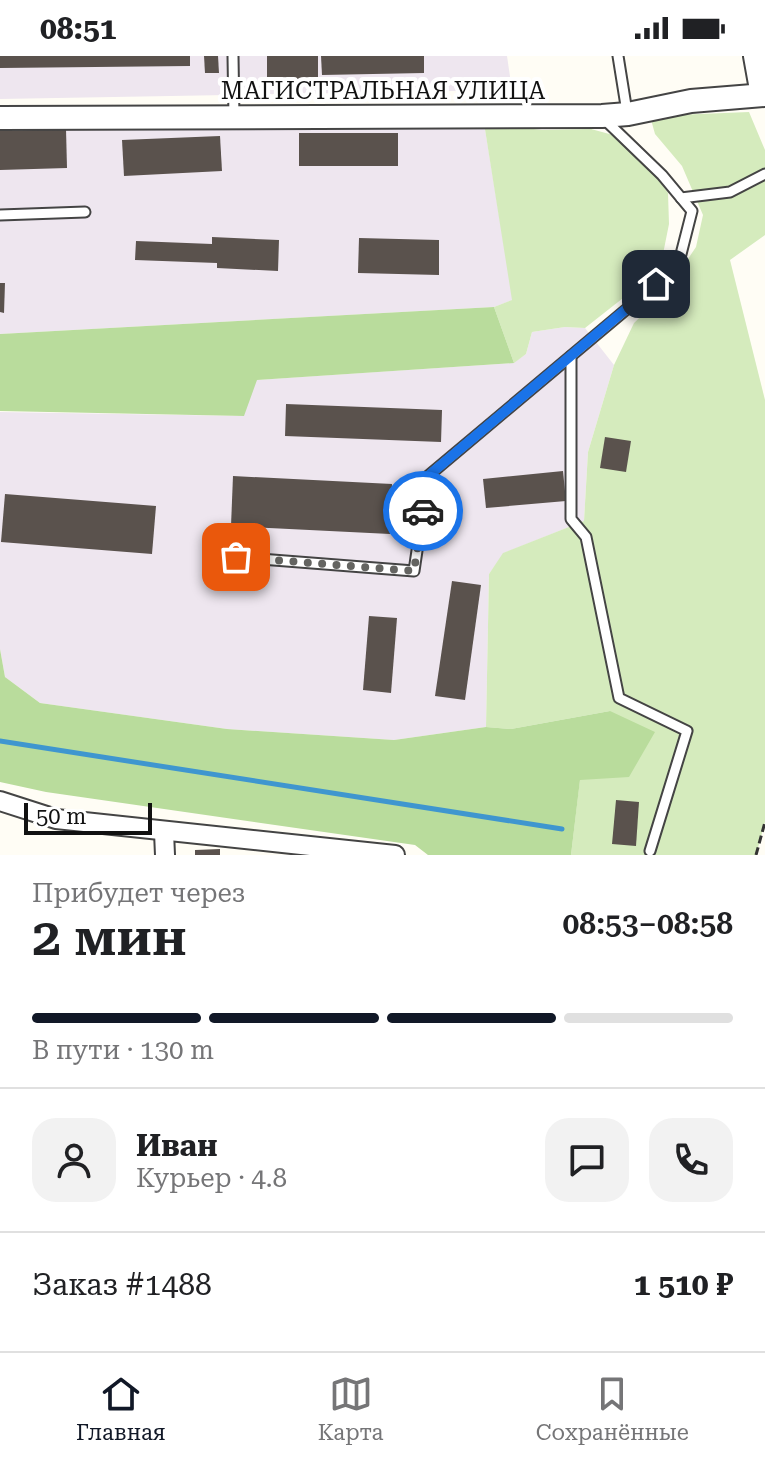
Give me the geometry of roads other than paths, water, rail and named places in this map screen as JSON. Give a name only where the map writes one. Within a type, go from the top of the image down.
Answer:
[{"type":"street","points":[[755,56],[764,97]]},
{"type":"street","name":"МАГИСТРАЛЬНАЯ УЛИЦА","points":[[0,118],[602,116],[691,101],[764,97]]},
{"type":"street","points":[[0,801],[56,819],[395,855]]},
{"type":"street","points":[[164,832],[165,855]]},
{"type":"lane","points":[[233,56],[234,118]]},
{"type":"lane","points":[[618,56],[628,114]]},
{"type":"lane","points":[[236,557],[414,571],[428,476],[678,266],[692,211],[662,175],[602,116]]},
{"type":"lane","points":[[681,198],[730,192],[765,174]]},
{"type":"lane","points":[[0,215],[85,212]]},
{"type":"lane","points":[[571,356],[571,519],[586,537],[619,698],[687,731],[650,851]]},
{"type":"waterway","points":[[0,741],[562,829]]}]
